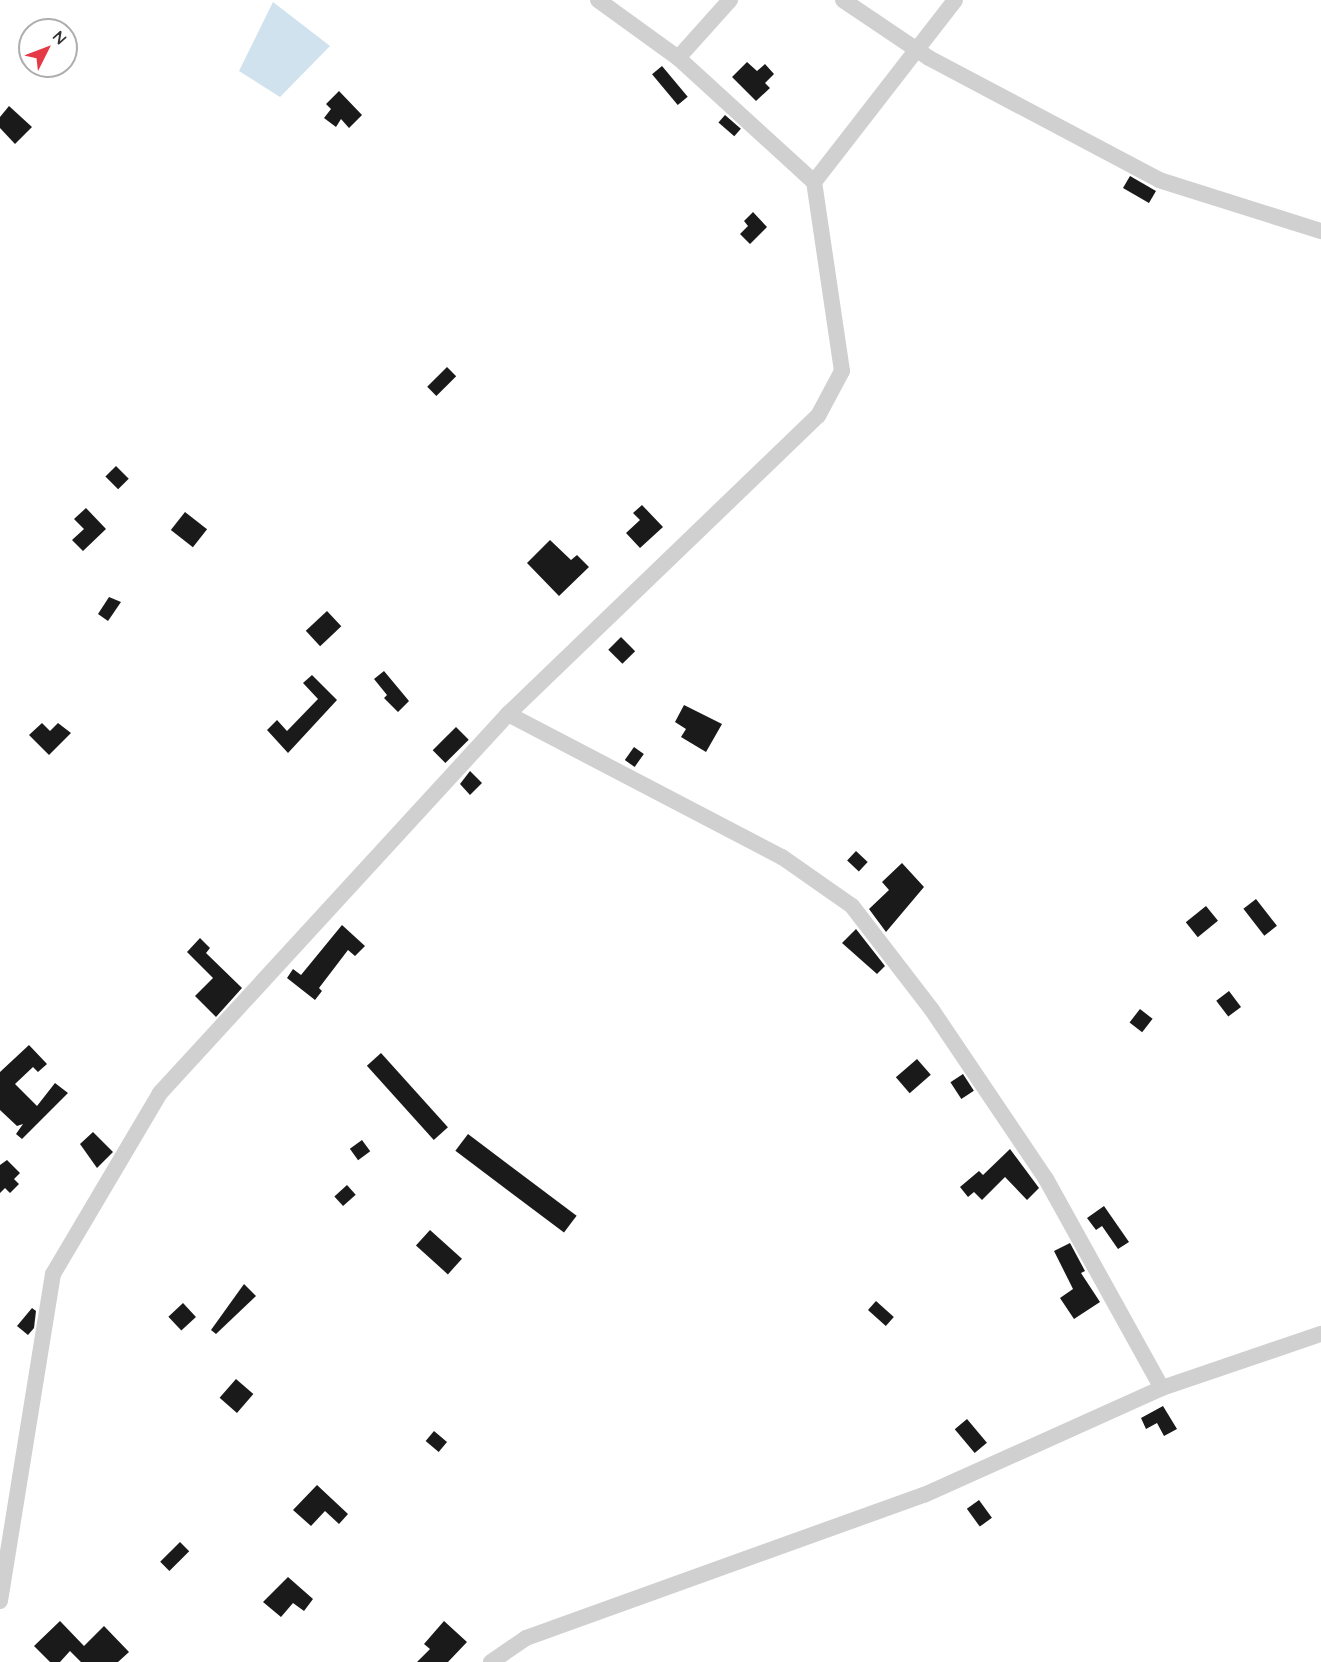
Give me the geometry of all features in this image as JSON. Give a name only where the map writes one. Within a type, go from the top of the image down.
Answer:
[{"type":"street","points":[[0,1601],[7,1518],[53,1274],[160,1093],[508,714],[818,416],[842,371],[814,182],[678,58],[598,0]]},
{"type":"street","points":[[678,58],[730,0]]},
{"type":"street","points":[[843,0],[919,50],[1160,180],[1321,231]]},
{"type":"street","points":[[814,182],[919,50],[954,0]]},
{"type":"street","points":[[508,714],[782,857],[852,906],[932,1010],[1046,1179],[1162,1388]]},
{"type":"street","points":[[491,1662],[526,1638],[924,1495],[1162,1388],[1321,1334]]},
{"type":"water","points":[[273,2],[330,46],[280,97],[239,71]]},
{"type":"building","points":[[747,62],[757,71],[765,64],[774,74],[765,83],[770,88],[756,101],[732,77]]},
{"type":"building","points":[[662,66],[688,97],[678,105],[652,74]]},
{"type":"building","points":[[339,91],[362,115],[349,128],[341,119],[336,127],[324,118],[331,109],[326,104]]},
{"type":"building","points":[[9,106],[32,127],[15,144],[0,128],[0,117]]},
{"type":"building","points":[[725,115],[741,129],[734,136],[718,123]]},
{"type":"building","points":[[1130,176],[1156,191],[1149,203],[1123,188]]},
{"type":"building","points":[[753,212],[767,227],[750,244],[740,234],[748,226],[744,221]]},
{"type":"building","points":[[447,367],[456,376],[436,396],[427,387]]},
{"type":"building","points":[[116,466],[129,479],[118,489],[105,477]]},
{"type":"building","points":[[642,505],[663,527],[640,548],[626,533],[640,520],[633,513]]},
{"type":"building","points":[[86,508],[106,529],[83,551],[72,540],[84,529],[74,519]]},
{"type":"building","points":[[185,512],[207,529],[193,547],[171,530]]},
{"type":"building","points":[[550,540],[571,560],[577,555],[589,567],[559,596],[527,563]]},
{"type":"building","points":[[109,597],[121,602],[108,621],[98,614]]},
{"type":"building","points":[[327,611],[341,626],[320,646],[306,631]]},
{"type":"building","points":[[621,637],[635,651],[622,664],[608,650]]},
{"type":"building","points":[[384,671],[409,701],[398,712],[384,698],[387,695],[374,679]]},
{"type":"building","points":[[312,675],[337,700],[288,753],[267,730],[277,720],[287,731],[318,699],[303,683]]},
{"type":"building","points":[[684,705],[722,724],[706,752],[681,737],[686,729],[675,722]]},
{"type":"building","points":[[42,723],[50,731],[58,723],[71,733],[49,755],[29,735]]},
{"type":"building","points":[[456,727],[469,740],[445,763],[433,750]]},
{"type":"building","points":[[634,747],[644,754],[635,767],[625,760]]},
{"type":"building","points":[[470,771],[482,783],[470,795],[460,784]]},
{"type":"building","points":[[856,851],[868,862],[859,871],[847,861]]},
{"type":"building","points":[[902,863],[924,887],[886,932],[869,909],[889,890],[882,882]]},
{"type":"building","points":[[1256,899],[1277,926],[1264,936],[1243,909]]},
{"type":"building","points":[[1206,906],[1218,921],[1198,937],[1186,922]]},
{"type":"building","points":[[342,925],[365,946],[355,956],[348,950],[319,988],[322,991],[315,1000],[287,978],[293,969],[301,975]]},
{"type":"building","points":[[856,929],[885,966],[877,974],[842,943]]},
{"type":"building","points":[[200,938],[210,948],[206,953],[242,988],[216,1017],[195,996],[213,978],[187,952]]},
{"type":"building","points":[[1229,991],[1241,1007],[1228,1017],[1216,1001]]},
{"type":"building","points":[[1140,1009],[1153,1019],[1142,1032],[1130,1022]]},
{"type":"building","points":[[29,1045],[47,1064],[38,1072],[33,1067],[15,1084],[37,1106],[55,1083],[68,1093],[22,1139],[16,1134],[23,1124],[17,1126],[0,1110],[0,1072]]},
{"type":"building","points":[[381,1053],[448,1127],[434,1140],[367,1066]]},
{"type":"building","points":[[917,1059],[931,1075],[910,1093],[896,1077]]},
{"type":"building","points":[[963,1074],[974,1091],[961,1099],[950,1082]]},
{"type":"building","points":[[93,1132],[113,1152],[97,1168],[80,1144]]},
{"type":"building","points":[[468,1134],[577,1216],[564,1233],[455,1151]]},
{"type":"building","points":[[362,1140],[370,1151],[358,1160],[350,1149]]},
{"type":"building","points":[[1010,1149],[1039,1188],[1027,1200],[1005,1177],[982,1200],[974,1192],[968,1197],[960,1187],[979,1171],[983,1175]]},
{"type":"building","points":[[7,1160],[20,1173],[14,1179],[19,1184],[10,1193],[5,1188],[0,1193],[0,1165]]},
{"type":"building","points":[[347,1185],[356,1195],[343,1206],[334,1196]]},
{"type":"building","points":[[1104,1206],[1129,1242],[1118,1249],[1102,1226],[1096,1230],[1087,1218]]},
{"type":"building","points":[[430,1230],[462,1259],[448,1274],[416,1246]]},
{"type":"building","points":[[1070,1243],[1085,1271],[1081,1273],[1100,1302],[1074,1319],[1060,1298],[1073,1289],[1054,1251]]},
{"type":"building","points":[[244,1284],[256,1296],[216,1334],[211,1330]]},
{"type":"building","points":[[876,1301],[894,1317],[886,1326],[868,1310]]},
{"type":"building","points":[[183,1303],[196,1317],[181,1331],[168,1317]]},
{"type":"building","points":[[32,1308],[36,1311],[34,1328],[28,1335],[17,1326]]},
{"type":"building","points":[[236,1379],[253,1394],[237,1413],[220,1398]]},
{"type":"building","points":[[1163,1406],[1177,1429],[1164,1436],[1157,1423],[1146,1429],[1141,1418]]},
{"type":"building","points":[[967,1419],[987,1443],[975,1453],[955,1429]]},
{"type":"building","points":[[434,1431],[447,1442],[439,1452],[426,1441]]},
{"type":"building","points":[[317,1485],[348,1514],[339,1524],[325,1511],[311,1526],[293,1510]]},
{"type":"building","points":[[979,1500],[992,1518],[980,1527],[967,1509]]},
{"type":"building","points":[[180,1542],[189,1551],[169,1571],[160,1562]]},
{"type":"building","points":[[288,1577],[313,1599],[304,1611],[293,1603],[281,1617],[263,1602]]},
{"type":"building","points":[[60,1621],[84,1646],[104,1626],[129,1652],[118,1662],[81,1662],[70,1651],[60,1662],[50,1662],[34,1646]]},
{"type":"building","points":[[444,1621],[467,1642],[448,1662],[417,1662],[430,1649],[424,1644]]}]
